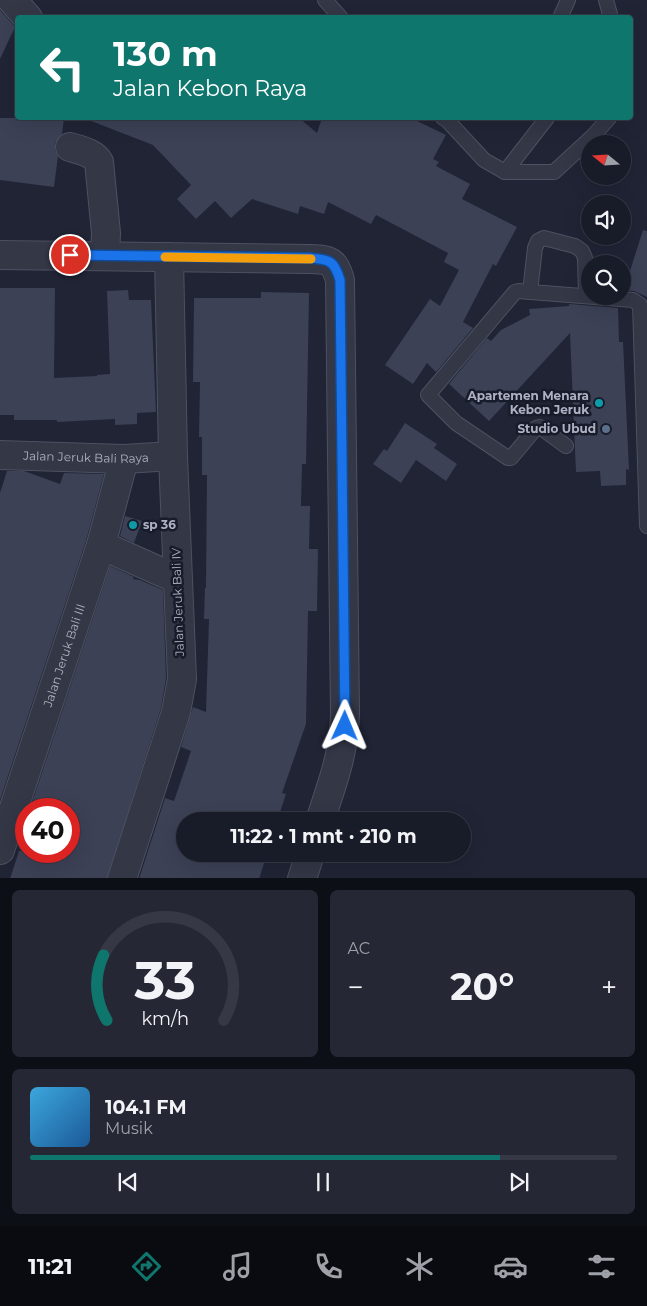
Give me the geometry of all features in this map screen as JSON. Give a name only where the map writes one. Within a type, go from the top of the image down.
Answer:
[{"type":"street","points":[[12,0],[25,15]]},
{"type":"street","points":[[70,147],[90,154],[99,162],[106,233],[105,256]]},
{"type":"street","points":[[0,255],[328,260],[336,266],[340,280],[345,714],[344,738],[339,762],[323,812]]},
{"type":"street","name":"Jalan Jeruk Bali IV","points":[[122,878],[176,712],[182,679],[173,456],[169,257]]},
{"type":"street","name":"Jalan Jeruk Bali Raya","points":[[0,455],[124,459],[173,456]]},
{"type":"street","name":"Jalan Jeruk Bali III","points":[[0,850],[101,545],[124,459]]},
{"type":"street","points":[[101,545],[177,579]]},
{"type":"street","points":[[302,878],[307,862]]},
{"type":"lane","points":[[325,0],[338,15]]},
{"type":"lane","points":[[561,15],[568,0]]},
{"type":"lane","points":[[606,0],[610,15]]},
{"type":"lane","points":[[448,120],[484,160],[505,172],[554,172],[593,136],[607,120]]},
{"type":"lane","points":[[505,172],[545,120]]},
{"type":"lane","points":[[530,292],[535,248],[538,241],[544,238],[575,246],[582,250],[584,255]]},
{"type":"lane","points":[[566,446],[540,427],[536,428],[511,458],[508,458],[456,423],[428,395],[515,292],[581,296]]},
{"type":"lane","points":[[631,300],[640,305],[644,350],[647,526]]},
{"type":"building","points":[[0,10],[15,27],[0,59]]},
{"type":"building","points":[[0,118],[15,118],[15,120],[64,120],[62,134],[55,143],[55,150],[58,156],[54,187],[0,180]]},
{"type":"building","points":[[89,120],[301,120],[317,133],[321,120],[415,120],[446,135],[433,159],[439,162],[436,166],[470,184],[462,199],[517,227],[496,266],[493,264],[463,322],[473,328],[436,372],[427,363],[413,384],[385,365],[430,299],[440,306],[459,270],[444,262],[448,253],[376,215],[371,224],[328,202],[324,214],[300,206],[298,214],[252,199],[231,218],[215,201],[196,219],[177,199],[191,185],[153,145]]},
{"type":"building","points":[[643,230],[647,231],[647,297],[631,291],[631,268]]},
{"type":"building","points":[[0,288],[55,288],[54,378],[110,374],[107,291],[128,290],[129,300],[151,300],[156,412],[137,413],[137,424],[115,425],[115,419],[57,422],[57,420],[14,420],[14,415],[0,415]]},
{"type":"building","points":[[261,292],[309,293],[306,464],[302,464],[301,506],[310,506],[309,549],[318,549],[317,611],[308,611],[306,724],[282,793],[286,794],[280,812],[176,812],[176,862],[264,862],[259,878],[139,878],[165,798],[174,801],[191,751],[181,747],[193,707],[206,712],[209,619],[204,619],[207,475],[202,475],[202,437],[199,437],[200,382],[193,382],[194,298],[261,298]]},
{"type":"building","name":"Apartemen Menara Kebon Jeruk","points":[[569,304],[618,308],[619,342],[623,342],[629,470],[626,469],[626,485],[601,486],[600,471],[576,472],[570,333],[489,421],[449,384],[487,338],[491,341],[501,330],[530,315],[529,309],[569,306]]},
{"type":"building","points":[[405,423],[437,444],[434,448],[457,464],[446,481],[416,460],[401,483],[373,464],[384,449],[387,451]]},
{"type":"building","points":[[7,471],[24,471],[60,484],[64,473],[104,474],[86,541],[0,800],[0,493]]},
{"type":"building","points":[[125,516],[142,521],[134,543],[120,536]]},
{"type":"building","points":[[110,566],[134,577],[133,579],[163,590],[166,678],[161,708],[107,878],[10,878],[15,863],[80,863],[80,798],[34,798]]},
{"type":"slow traffic","points":[[165,257],[311,259]]},
{"type":"place","name":"Apartemen Menara Kebon Jeruk","points":[[599,403]]},
{"type":"place","name":"Studio Ubud","points":[[606,429]]},
{"type":"place","name":"sp 36","points":[[133,525]]},
{"type":"route","points":[[70,255],[310,258],[328,260],[336,266],[340,280],[345,726]]}]
